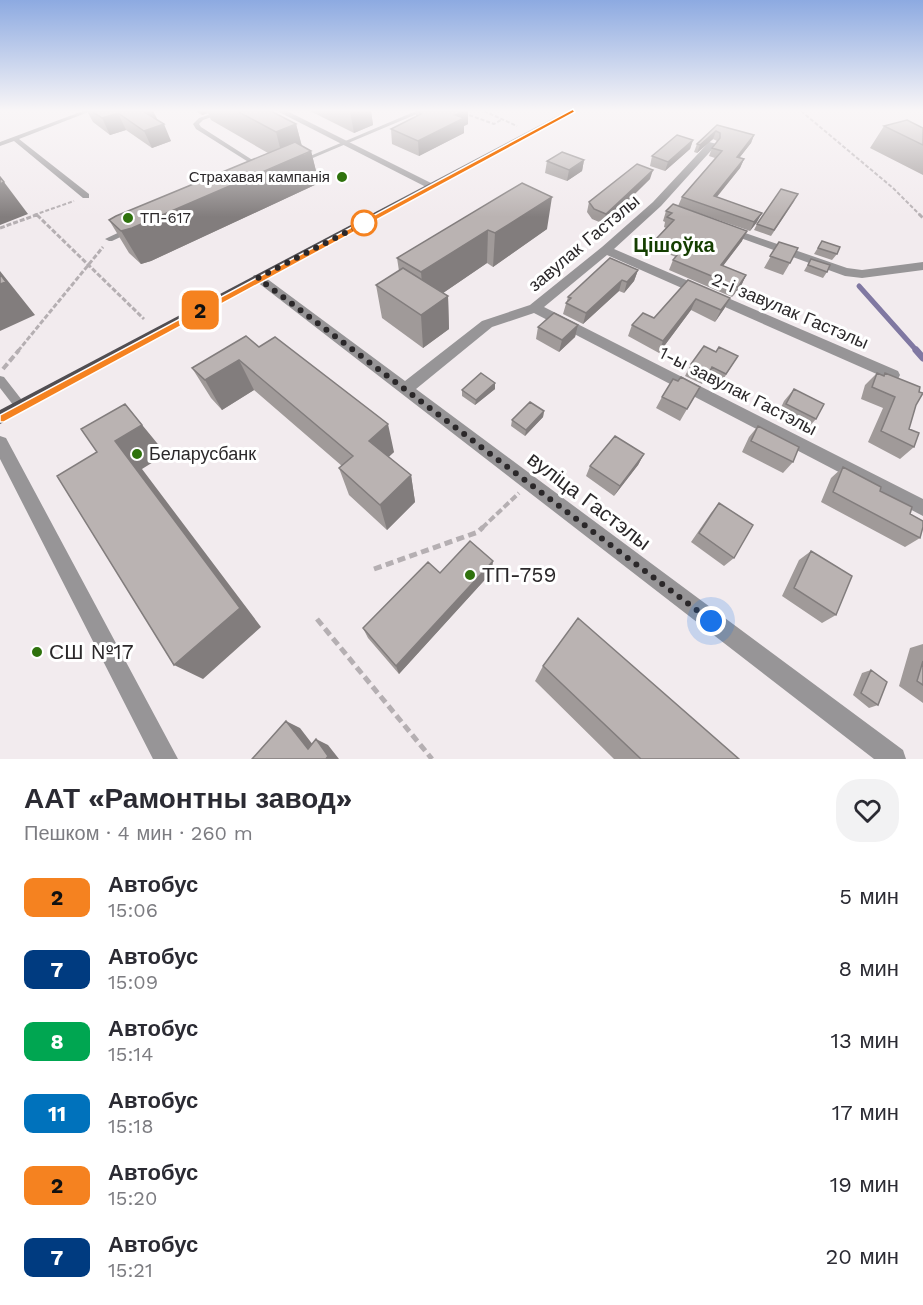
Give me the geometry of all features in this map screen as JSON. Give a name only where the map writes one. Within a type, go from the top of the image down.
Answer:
[{"type":"main road","points":[[0,418],[506,146]]},
{"type":"street","points":[[353,146],[432,186]]},
{"type":"street","name":"завулак Гастэлы","points":[[405,390],[487,324],[535,308],[663,206],[710,146]]},
{"type":"street","points":[[712,224],[844,272],[862,274],[923,266]]},
{"type":"street","name":"2-і завулак Гастэлы","points":[[606,250],[893,375]]},
{"type":"street","name":"вуліца Гастэлы","points":[[258,278],[894,759]]},
{"type":"street","name":"1-ы завулак Гастэлы","points":[[535,308],[923,508]]},
{"type":"street","points":[[0,443],[166,759]]},
{"type":"lane","points":[[24,146],[86,196]]},
{"type":"lane","points":[[227,146],[270,174]]},
{"type":"lane","points":[[292,165],[338,146]]},
{"type":"lane","points":[[109,239],[141,226]]},
{"type":"lane","points":[[0,380],[21,407]]},
{"type":"path","points":[[841,146],[893,188],[923,218]]},
{"type":"path","points":[[0,228],[86,196]]},
{"type":"path","points":[[37,216],[144,319]]},
{"type":"path","points":[[0,373],[109,239]]},
{"type":"path","points":[[374,569],[478,532],[529,483]]},
{"type":"path","points":[[317,619],[432,759]]},
{"type":"building","points":[[284,146],[303,146],[311,151],[132,228],[121,231],[109,220]]},
{"type":"building","points":[[663,146],[686,146],[668,162],[652,156]]},
{"type":"building","points":[[745,146],[737,157],[744,159],[714,196],[762,213],[754,222],[682,197],[722,151],[712,148]]},
{"type":"building","points":[[562,152],[584,160],[569,170],[547,161]]},
{"type":"building","points":[[637,164],[653,170],[606,214],[594,209],[589,202]]},
{"type":"building","points":[[522,183],[552,197],[495,233],[488,230],[421,272],[397,258]]},
{"type":"building","points":[[781,189],[798,194],[774,230],[757,224]]},
{"type":"building","points":[[673,204],[747,231],[721,265],[746,275],[738,287],[673,260],[683,248],[657,238],[674,220],[667,217],[672,213],[666,211]]},
{"type":"building","points":[[822,241],[840,247],[837,254],[818,248]]},
{"type":"building","points":[[779,242],[798,248],[790,263],[770,256]]},
{"type":"building","points":[[610,258],[638,270],[627,282],[622,280],[586,313],[566,303],[571,298],[568,297]]},
{"type":"building","points":[[811,259],[830,265],[827,272],[808,265]]},
{"type":"building","points":[[403,268],[448,296],[421,315],[376,285]]},
{"type":"building","points":[[0,274],[6,282],[0,284]]},
{"type":"building","points":[[688,280],[730,298],[721,310],[696,299],[663,341],[632,325],[643,313],[654,318]]},
{"type":"building","points":[[554,313],[578,325],[562,340],[538,327]]},
{"type":"building","points":[[246,336],[259,347],[275,337],[388,424],[369,441],[411,475],[380,505],[339,468],[353,456],[239,360],[205,380],[192,368]]},
{"type":"building","points":[[704,346],[716,352],[719,347],[738,356],[726,374],[712,367],[709,373],[691,364]]},
{"type":"building","points":[[481,373],[495,383],[476,400],[462,390]]},
{"type":"building","points":[[877,373],[884,376],[885,373],[920,387],[919,392],[923,393],[916,405],[909,429],[919,433],[914,447],[881,431],[895,397],[872,387]]},
{"type":"building","points":[[681,377],[700,387],[687,409],[662,397],[673,379],[678,381]]},
{"type":"building","points":[[794,389],[824,404],[816,419],[786,404]]},
{"type":"building","points":[[530,402],[544,411],[526,430],[512,420]]},
{"type":"building","points":[[125,404],[142,425],[115,441],[240,608],[174,665],[57,476],[97,452],[81,429]]},
{"type":"building","points":[[758,426],[799,447],[793,462],[751,441]]},
{"type":"building","points":[[615,436],[644,454],[620,486],[590,466]]},
{"type":"building","points":[[843,467],[881,487],[880,491],[912,507],[910,514],[923,521],[920,538],[833,492]]},
{"type":"building","points":[[719,503],[753,525],[734,558],[699,533]]},
{"type":"building","points":[[470,541],[493,561],[396,666],[363,628],[428,562],[440,573]]},
{"type":"building","points":[[811,551],[852,576],[836,615],[794,588]]},
{"type":"building","points":[[578,618],[739,759],[641,759],[543,666]]},
{"type":"building","points":[[923,661],[923,685],[917,681]]},
{"type":"building","points":[[871,670],[887,682],[878,705],[861,693]]},
{"type":"building","points":[[286,721],[308,749],[316,739],[328,756],[326,759],[252,759]]},
{"type":"waterway","points":[[859,286],[917,351]]},
{"type":"waterway","points":[[916,350],[923,358]]},
{"type":"bus line","name":"2","points":[[0,418],[506,146]]},
{"type":"place","name":"Страхавая кампанія","points":[[342,177]]},
{"type":"place","name":"ТП-617","points":[[128,218]]},
{"type":"place","name":"Беларусбанк","points":[[137,454]]},
{"type":"place","name":"ТП-759","points":[[470,575]]},
{"type":"place","name":"СШ №17","points":[[37,652]]},
{"type":"district","name":"Цішоўка","points":[[674,245]]},
{"type":"route","points":[[364,223],[258,278],[711,621]]}]
